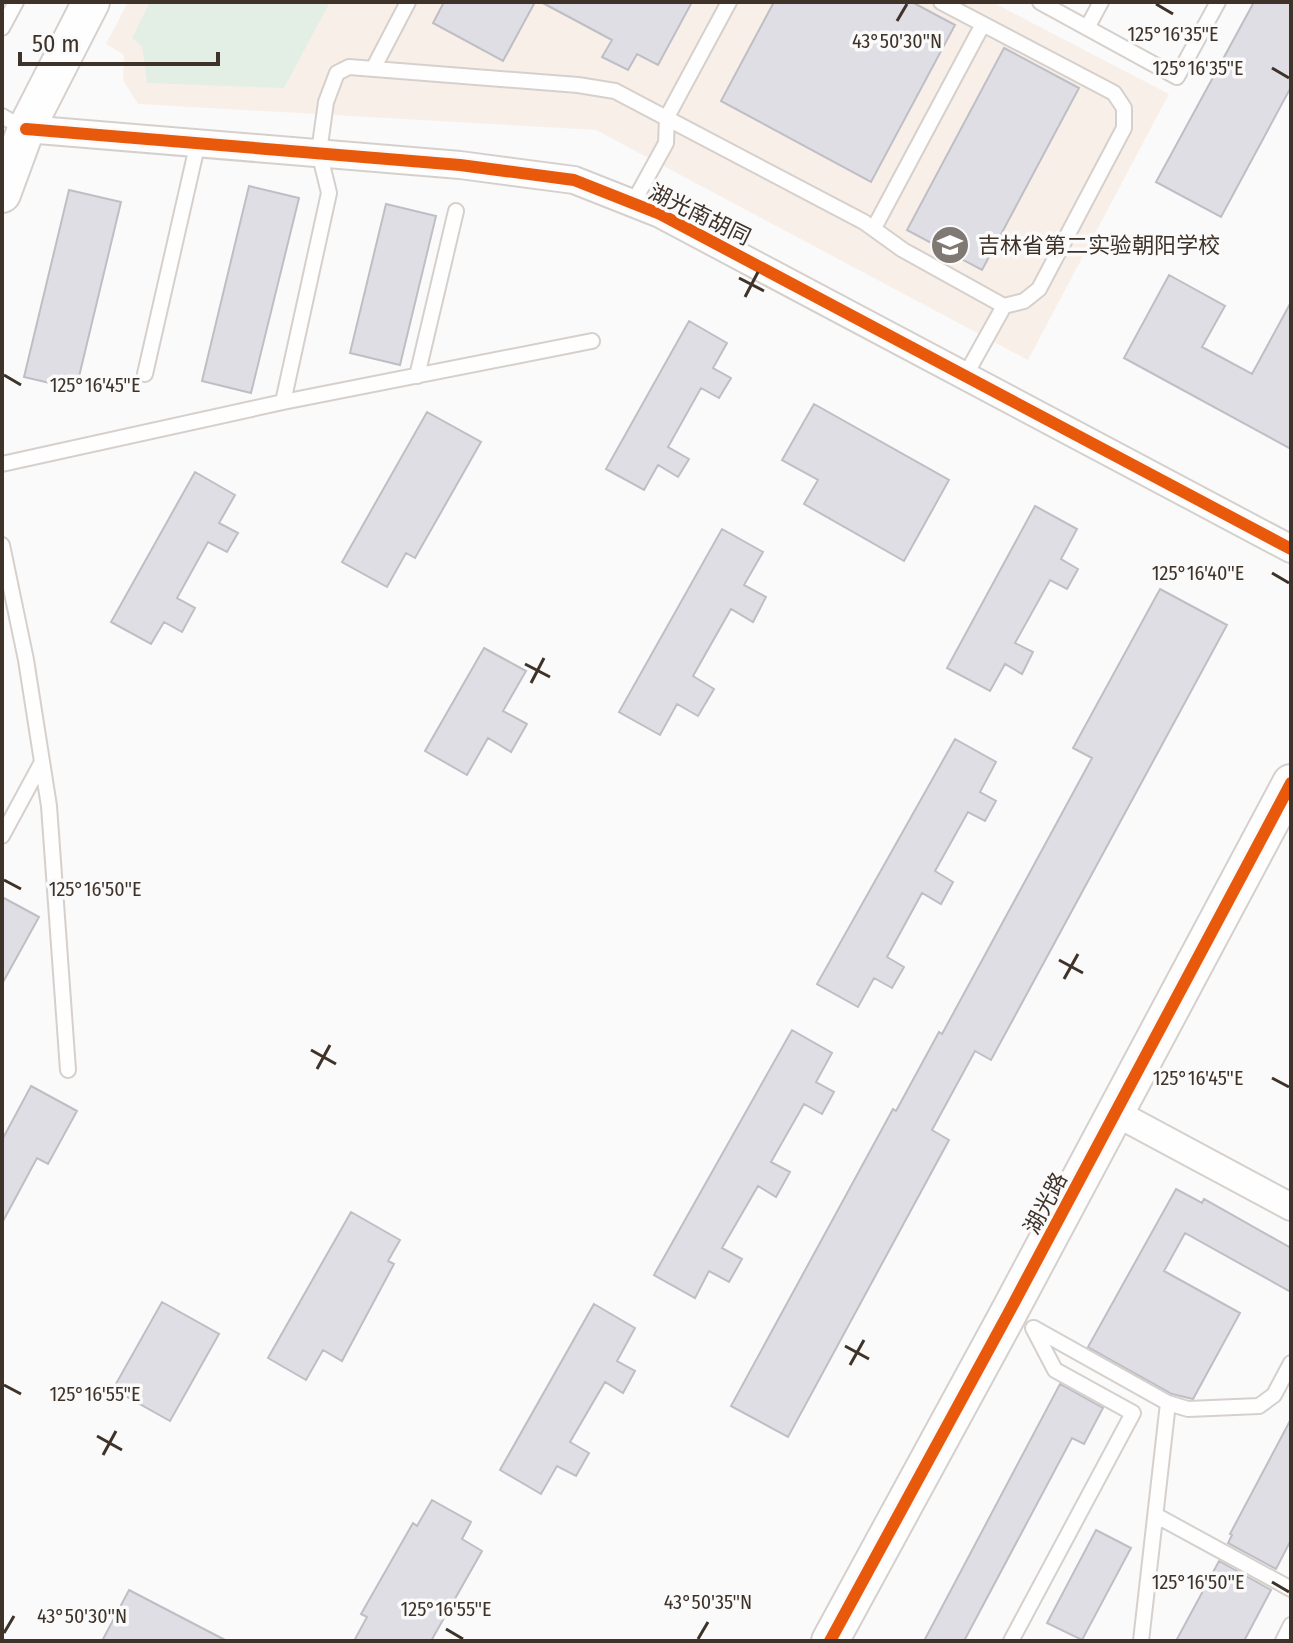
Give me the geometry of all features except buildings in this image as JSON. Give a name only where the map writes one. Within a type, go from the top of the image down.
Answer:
[{"type":"street","points":[[2,194],[14,122],[91,2]]},
{"type":"street","name":"湖光南胡同","points":[[14,122],[460,165],[574,180],[660,214],[1291,549]]},
{"type":"street","name":"湖光路","points":[[830,1641],[1020,1321],[1116,1113],[1291,783]]},
{"type":"street","points":[[1116,1113],[1291,1207]]},
{"type":"lane","points":[[2,28],[16,2]]},
{"type":"lane","points":[[373,69],[408,2]]},
{"type":"lane","points":[[633,203],[666,143],[667,117],[729,2]]},
{"type":"lane","points":[[283,402],[329,193],[319,152],[326,102],[337,73],[349,67],[615,91],[874,228],[903,250],[1004,306],[1024,301],[1039,289],[1124,128],[1124,108],[1114,93],[941,2]]},
{"type":"lane","points":[[1040,2],[1177,77],[1218,2]]},
{"type":"lane","points":[[1087,28],[1101,2]]},
{"type":"lane","points":[[874,228],[983,24]]},
{"type":"lane","points":[[145,374],[198,142]]},
{"type":"lane","points":[[417,376],[456,211]]},
{"type":"lane","points":[[965,376],[1004,306]]},
{"type":"lane","points":[[2,464],[283,402],[592,341]]},
{"type":"lane","points":[[2,545],[26,660],[49,806],[68,1070]]},
{"type":"lane","points":[[2,836],[42,762]]},
{"type":"lane","points":[[1020,1321],[1168,1403],[1188,1409],[1259,1406],[1274,1395],[1291,1363]]},
{"type":"lane","points":[[1011,1641],[1133,1413],[1055,1370],[1020,1321]]},
{"type":"lane","points":[[1141,1641],[1168,1403]]},
{"type":"lane","points":[[1157,1516],[1291,1589]]},
{"type":"lane","points":[[1283,1641],[1291,1625]]},
{"type":"shaded area","name":"吉林省第二实验朝阳学校","points":[[128,2],[992,2],[1169,94],[1028,360],[596,130],[138,104],[123,80],[124,55],[106,44]]},
{"type":"shaded area","points":[[150,2],[330,2],[284,88],[147,83],[142,46],[132,38]]},
{"type":"cycle path","points":[[26,129],[460,165],[574,180],[660,214],[1291,549]]},
{"type":"cycle path","points":[[830,1641],[1291,783]]},
{"type":"place","name":"吉林省第二实验朝阳学校","points":[[950,245]]}]
